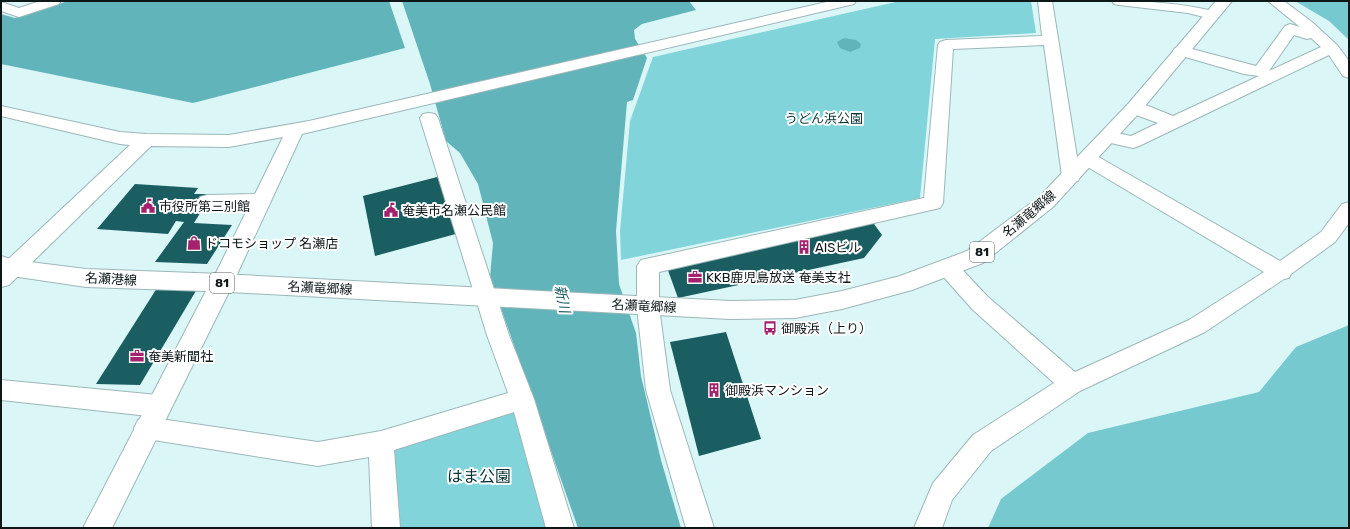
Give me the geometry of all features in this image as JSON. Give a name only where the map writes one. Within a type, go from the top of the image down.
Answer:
[{"type":"main road","name":"名瀬竜郷線","points":[[222,282],[644,307],[730,310],[795,309],[842,300],[896,286],[975,257],[1046,202],[1088,159],[1134,108],[1180,51],[1218,8]]},
{"type":"main road","name":"名瀬港線","points":[[5,270],[86,278],[222,282]]},
{"type":"main road","name":"81","points":[[97,528],[222,282]]},
{"type":"street","points":[[1,6],[19,13],[54,1]]},
{"type":"street","points":[[5,116],[94,133],[146,140],[229,141],[429,109],[649,49],[849,1]]},
{"type":"street","points":[[1045,1],[1071,176]]},
{"type":"street","points":[[1119,1],[1188,9],[1218,8]]},
{"type":"street","points":[[1275,1],[1307,25],[1331,48],[1349,73]]},
{"type":"street","points":[[1180,51],[1250,71],[1261,71],[1290,29],[1307,34]]},
{"type":"street","points":[[700,528],[658,390],[644,307],[648,266],[933,204],[946,44],[1051,40]]},
{"type":"street","points":[[1108,137],[1133,142],[1331,48]]},
{"type":"street","points":[[1134,108],[1175,123]]},
{"type":"street","points":[[429,109],[492,297],[498,335],[522,399],[560,528]]},
{"type":"street","points":[[222,282],[295,130]]},
{"type":"street","points":[[5,270],[146,140]]},
{"type":"street","points":[[1088,159],[1282,272]]},
{"type":"street","points":[[207,202],[261,201]]},
{"type":"street","points":[[928,528],[942,492],[982,443],[1072,384],[1197,326],[1282,272],[1328,237],[1349,209]]},
{"type":"street","points":[[948,268],[980,302],[1072,384]]},
{"type":"street","points":[[3,393],[158,406]]},
{"type":"street","points":[[147,428],[318,454],[382,443],[522,399]]},
{"type":"street","points":[[382,443],[386,528]]},
{"type":"green space","name":"うどん浜公園","points":[[900,1],[1031,1],[1036,33],[935,39],[920,198],[621,260],[620,231],[630,121],[653,57]]},
{"type":"green space","name":"はま公園","points":[[513,411],[551,528],[399,528],[393,450]]},
{"type":"shaded area","points":[[1295,1],[1349,1],[1349,40],[1329,21]]},
{"type":"shaded area","points":[[1349,325],[1349,528],[988,528],[1001,499],[1088,433],[1259,392],[1296,347]]},
{"type":"water","points":[[68,1],[389,1],[405,48],[193,103],[1,64],[1,14],[15,18]]},
{"type":"water","name":"新川","points":[[402,1],[689,1],[696,10],[642,24],[634,30],[635,39],[647,58],[633,100],[627,102],[616,231],[619,284],[636,333],[641,376],[661,460],[681,528],[578,528],[490,277],[493,243],[478,184],[460,153],[446,141],[430,84]]},
{"type":"water","points":[[844,38],[856,40],[861,44],[860,48],[850,52],[840,48],[837,42]]},
{"type":"building","points":[[445,175],[463,232],[375,256],[363,196]]},
{"type":"building","points":[[135,184],[198,188],[194,194],[212,194],[194,223],[232,225],[207,264],[155,262],[184,222],[176,221],[168,234],[97,229]]},
{"type":"building","name":"AISビル","points":[[869,217],[882,235],[864,258],[678,298],[665,262]]},
{"type":"building","points":[[157,288],[197,289],[140,385],[96,384]]},
{"type":"building","name":"御殿浜マンション","points":[[726,332],[761,439],[699,456],[670,342]]},
{"type":"place","name":"市役所第三別館","points":[[148,206]]},
{"type":"place","name":"奄美市名瀬公民館","points":[[391,210]]},
{"type":"place","name":"ドコモショップ 名瀬店","points":[[194,243]]},
{"type":"place","name":"AISビル","points":[[804,247]]},
{"type":"place","name":"KKB鹿児島放送 奄美支社","points":[[695,277]]},
{"type":"place","name":"御殿浜（上り）","points":[[770,328]]},
{"type":"place","name":"奄美新聞社","points":[[137,356]]},
{"type":"place","name":"御殿浜マンション","points":[[714,390]]}]
